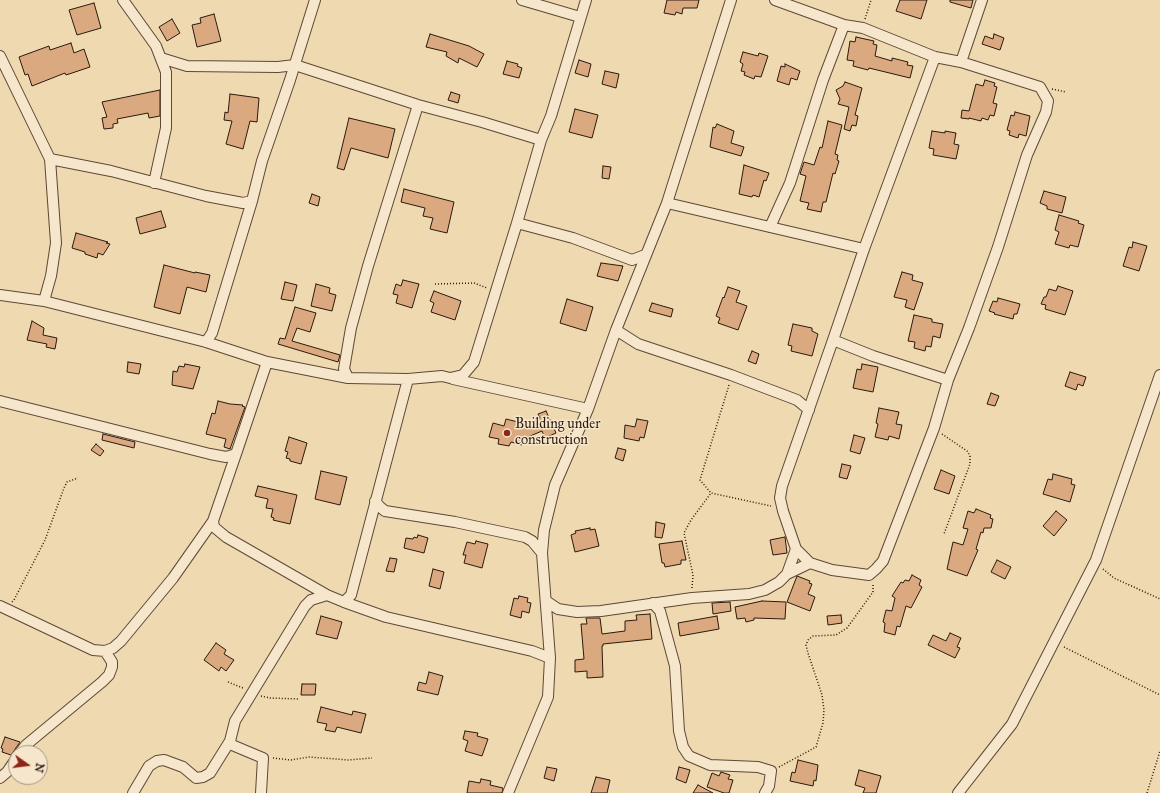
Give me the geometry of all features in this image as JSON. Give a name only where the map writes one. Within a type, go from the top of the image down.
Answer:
[{"type":"street","points":[[123,0],[156,46],[166,72],[166,128],[154,182]]},
{"type":"street","points":[[206,342],[212,333],[252,201],[262,161],[295,65],[315,0]]},
{"type":"street","points":[[522,0],[580,17]]},
{"type":"street","points":[[450,378],[463,375],[474,362],[586,0]]},
{"type":"street","points":[[508,793],[548,697],[550,658],[542,554],[544,530],[555,485],[588,409],[616,330],[667,203],[730,0]]},
{"type":"street","points":[[775,0],[844,25],[862,28],[936,57],[961,62],[1040,87],[1048,101],[1046,112],[1028,155],[998,247],[969,328],[948,380],[934,428],[882,561],[876,570],[869,575],[832,570],[810,563],[796,549],[780,498],[782,486],[864,249],[936,57]]},
{"type":"street","points":[[961,62],[982,0]]},
{"type":"street","points":[[770,227],[790,183],[823,80],[844,25]]},
{"type":"street","points":[[0,56],[50,159],[56,243],[51,276],[44,300]]},
{"type":"street","points":[[161,58],[187,66],[278,67],[295,65],[418,105],[542,140]]},
{"type":"street","points":[[278,67],[290,80]]},
{"type":"street","points":[[348,378],[344,369],[351,328],[368,266],[418,105]]},
{"type":"street","points":[[50,159],[111,171],[206,196],[243,203],[252,201]]},
{"type":"street","points":[[667,203],[864,249]]},
{"type":"street","points":[[517,223],[573,238],[632,260],[645,255]]},
{"type":"street","points":[[0,295],[44,300],[206,342],[267,362],[348,378],[408,379],[442,376],[588,409]]},
{"type":"street","points":[[616,330],[638,344],[731,375],[797,400],[809,410]]},
{"type":"street","points":[[833,340],[873,356],[948,380]]},
{"type":"street","points":[[2,607],[93,650],[105,651],[113,648],[121,642],[173,578],[213,521],[267,362]]},
{"type":"street","points":[[958,793],[1012,724],[1096,560],[1160,374]]},
{"type":"street","points":[[344,602],[351,595],[408,379]]},
{"type":"street","points":[[797,400],[813,397]]},
{"type":"street","points":[[1,403],[210,454],[226,457],[236,454]]},
{"type":"street","points":[[375,501],[385,510],[455,522],[525,537],[532,541],[542,554]]},
{"type":"street","points":[[213,521],[214,527],[226,537],[327,595],[344,602],[386,617],[532,651],[550,658]]},
{"type":"street","points":[[525,537],[544,530]]},
{"type":"street","points":[[787,574],[796,549]]},
{"type":"street","points":[[546,601],[558,609],[577,612],[601,611],[692,598],[755,593],[765,590],[779,582],[787,574],[810,563]]},
{"type":"street","points":[[133,793],[149,766],[157,761],[164,760],[183,767],[196,778],[203,777],[210,773],[230,741],[235,721],[305,606],[311,600],[327,595]]},
{"type":"street","points":[[653,603],[660,611],[675,666],[679,731],[683,747],[689,756],[710,765],[758,767],[771,771],[769,786],[765,793]]},
{"type":"street","points":[[26,745],[109,675],[112,662],[105,651]]},
{"type":"street","points":[[230,741],[232,745],[263,758],[261,793]]},
{"type":"street","points":[[0,778],[8,771]]},
{"type":"path","points":[[862,28],[871,0]]},
{"type":"path","points":[[435,284],[474,283],[496,292]]},
{"type":"path","points":[[731,375],[700,480],[711,493],[767,505],[783,511]]},
{"type":"path","points":[[934,428],[967,451],[970,456],[970,464],[944,534]]},
{"type":"path","points":[[2,607],[14,600],[45,540],[67,482],[78,478]]},
{"type":"path","points":[[692,598],[692,575],[684,533],[691,520],[711,493]]},
{"type":"path","points":[[1096,560],[1101,568],[1114,578],[1160,599]]},
{"type":"path","points":[[771,771],[816,747],[823,723],[824,710],[822,695],[806,645],[808,640],[813,636],[836,635],[847,628],[873,592],[873,580],[869,575]]},
{"type":"path","points":[[1054,642],[1160,695]]},
{"type":"path","points":[[228,682],[270,698],[299,699]]},
{"type":"path","points":[[1147,793],[1160,751]]},
{"type":"path","points":[[263,758],[291,760],[309,757],[348,760],[372,758]]},
{"type":"building","points":[[667,0],[699,0],[697,8],[683,8],[682,14],[676,12],[675,15],[664,13]]},
{"type":"building","points":[[900,0],[927,0],[921,19],[896,11]]},
{"type":"building","points":[[950,0],[973,0],[971,8],[950,2]]},
{"type":"building","points":[[94,3],[101,28],[77,35],[69,10]]},
{"type":"building","points":[[214,14],[221,41],[197,47],[192,25],[201,23],[200,18]]},
{"type":"building","points":[[172,19],[180,33],[167,41],[159,27]]},
{"type":"building","points":[[430,34],[469,46],[484,54],[477,67],[459,58],[458,63],[446,56],[447,52],[426,47]]},
{"type":"building","points":[[994,34],[1004,38],[1000,50],[982,44],[985,36],[993,39]]},
{"type":"building","points":[[856,37],[874,41],[873,44],[877,45],[875,56],[892,61],[892,58],[908,62],[907,65],[913,66],[910,78],[869,68],[868,70],[853,66],[854,61],[847,60],[850,41],[855,42]]},
{"type":"building","points":[[71,43],[74,53],[84,49],[90,67],[66,75],[65,73],[32,86],[28,74],[25,75],[19,57],[49,46],[50,50]]},
{"type":"building","points":[[743,52],[758,56],[759,53],[768,56],[761,77],[755,76],[754,79],[744,75],[745,72],[741,71],[743,64],[740,62]]},
{"type":"building","points":[[579,60],[591,64],[588,77],[575,73]]},
{"type":"building","points":[[507,61],[518,64],[517,66],[522,68],[519,78],[503,74]]},
{"type":"building","points":[[785,64],[800,71],[797,80],[791,78],[789,85],[777,81],[781,66],[785,67]]},
{"type":"building","points":[[605,71],[619,74],[616,88],[602,84]]},
{"type":"building","points":[[985,80],[995,83],[994,86],[997,87],[993,103],[997,104],[994,116],[990,115],[988,120],[982,118],[981,121],[961,118],[962,110],[969,111],[976,84],[983,86]]},
{"type":"building","points":[[845,82],[862,88],[855,115],[858,116],[856,126],[852,125],[850,131],[844,129],[849,107],[838,104],[840,99],[836,90],[843,86]]},
{"type":"building","points":[[160,90],[160,116],[149,118],[148,113],[117,119],[118,123],[113,124],[113,128],[104,129],[102,118],[107,117],[102,102]]},
{"type":"building","points":[[451,92],[460,95],[458,103],[448,100]]},
{"type":"building","points":[[230,94],[259,98],[257,122],[250,121],[243,149],[226,144],[232,121],[224,120],[225,112],[228,113]]},
{"type":"building","points":[[575,109],[598,115],[592,138],[569,132]]},
{"type":"building","points":[[1015,112],[1030,116],[1026,136],[1019,134],[1018,138],[1009,135],[1010,131],[1007,130],[1011,115],[1014,116]]},
{"type":"building","points":[[349,118],[395,129],[388,158],[351,148],[344,170],[337,168]]},
{"type":"building","points":[[828,121],[842,125],[835,154],[838,155],[837,160],[839,161],[835,174],[833,173],[826,202],[823,202],[821,212],[807,209],[809,203],[800,201],[806,176],[800,174],[804,162],[814,165],[820,147],[822,148]]},
{"type":"building","points":[[717,124],[734,131],[731,143],[744,147],[741,156],[710,147],[713,127],[715,128]]},
{"type":"building","points":[[932,131],[956,133],[954,144],[959,145],[956,159],[933,155],[934,149],[929,148]]},
{"type":"building","points":[[744,165],[769,173],[766,181],[764,180],[759,197],[739,194]]},
{"type":"building","points":[[603,166],[611,167],[609,179],[602,178]]},
{"type":"building","points":[[404,189],[454,202],[447,233],[430,229],[433,218],[423,216],[425,208],[401,202]]},
{"type":"building","points":[[1044,191],[1066,197],[1062,213],[1047,209],[1047,206],[1040,203]]},
{"type":"building","points":[[312,194],[320,197],[318,206],[309,203]]},
{"type":"building","points":[[161,211],[166,227],[140,234],[136,218]]},
{"type":"building","points":[[1059,215],[1079,221],[1078,223],[1084,225],[1078,247],[1070,245],[1069,248],[1055,244],[1059,232],[1055,230]]},
{"type":"building","points":[[76,233],[108,242],[106,243],[110,244],[103,255],[98,253],[97,258],[72,248]]},
{"type":"building","points":[[1133,242],[1147,246],[1139,271],[1123,266],[1129,247],[1132,248]]},
{"type":"building","points":[[601,263],[623,266],[618,281],[597,276]]},
{"type":"building","points":[[164,265],[195,273],[210,275],[206,292],[187,287],[180,314],[154,307]]},
{"type":"building","points":[[902,272],[913,275],[912,280],[923,283],[914,310],[905,307],[907,300],[894,297]]},
{"type":"building","points":[[403,280],[419,284],[412,308],[396,303],[398,295],[393,294],[396,284],[401,286]]},
{"type":"building","points":[[285,282],[297,285],[293,301],[281,299]]},
{"type":"building","points":[[316,284],[330,288],[329,293],[336,295],[332,311],[311,306]]},
{"type":"building","points":[[1058,286],[1073,291],[1065,315],[1045,309],[1046,305],[1041,304],[1049,289],[1056,291]]},
{"type":"building","points":[[728,287],[740,291],[736,302],[747,306],[738,330],[718,323],[720,318],[716,316]]},
{"type":"building","points":[[434,291],[461,301],[455,320],[431,312],[434,303],[430,301]]},
{"type":"building","points":[[998,298],[1020,304],[1017,314],[1014,314],[1013,319],[994,314],[995,313],[989,311],[993,301],[997,302]]},
{"type":"building","points":[[567,299],[593,307],[586,331],[560,323]]},
{"type":"building","points":[[652,303],[673,309],[671,317],[649,311]]},
{"type":"building","points":[[295,307],[316,313],[310,332],[297,328],[292,341],[340,355],[338,362],[278,344],[280,338],[285,339]]},
{"type":"building","points":[[914,315],[932,319],[932,322],[943,324],[940,338],[933,336],[931,347],[926,346],[925,351],[914,348],[915,342],[908,341]]},
{"type":"building","points":[[32,321],[44,328],[43,335],[57,338],[55,349],[46,347],[47,344],[27,340]]},
{"type":"building","points":[[793,324],[812,328],[812,331],[818,334],[812,356],[791,351],[792,346],[788,345]]},
{"type":"building","points":[[752,351],[759,354],[756,364],[748,361]]},
{"type":"building","points":[[128,362],[141,364],[139,374],[127,372]]},
{"type":"building","points":[[185,364],[200,367],[193,389],[172,385],[173,371],[177,372],[179,366],[184,367]]},
{"type":"building","points":[[862,364],[878,367],[873,392],[853,388],[857,369],[861,370]]},
{"type":"building","points":[[1070,372],[1086,377],[1083,386],[1078,384],[1076,390],[1065,386]]},
{"type":"building","points":[[991,393],[999,396],[995,406],[987,404]]},
{"type":"building","points":[[218,401],[243,405],[242,406],[245,407],[230,449],[224,447],[226,439],[206,434],[212,413],[215,414]]},
{"type":"building","points":[[879,408],[899,412],[896,424],[902,425],[899,439],[889,436],[888,440],[875,437]]},
{"type":"building","points":[[546,411],[556,433],[545,438],[542,431],[523,439],[522,445],[511,442],[509,446],[498,444],[499,439],[489,437],[493,423],[504,426],[506,419],[526,424],[540,418],[538,414]]},
{"type":"building","points":[[637,419],[648,421],[644,438],[640,437],[639,441],[624,438],[625,425],[635,427]]},
{"type":"building","points":[[103,434],[135,442],[134,448],[102,440]]},
{"type":"building","points":[[854,435],[865,438],[860,454],[850,451]]},
{"type":"building","points":[[289,437],[307,443],[301,464],[290,461],[290,459],[286,458],[288,452],[285,451]]},
{"type":"building","points":[[96,444],[104,451],[100,456],[91,450]]},
{"type":"building","points":[[618,448],[626,450],[623,461],[615,458]]},
{"type":"building","points":[[842,464],[851,466],[847,479],[839,477]]},
{"type":"building","points":[[941,470],[955,476],[949,494],[934,489]]},
{"type":"building","points":[[321,471],[347,477],[340,505],[315,499]]},
{"type":"building","points":[[1053,474],[1072,479],[1071,484],[1075,485],[1070,502],[1043,494],[1048,479],[1052,480]]},
{"type":"building","points":[[258,486],[297,495],[290,524],[273,520],[274,518],[271,517],[273,509],[266,508],[268,499],[255,496]]},
{"type":"building","points":[[976,509],[991,515],[990,518],[993,519],[991,528],[984,528],[983,533],[981,532],[976,549],[978,550],[967,576],[947,569],[953,542],[963,545],[968,529],[963,528],[968,511],[974,513]]},
{"type":"building","points":[[1056,511],[1067,520],[1054,536],[1043,526]]},
{"type":"building","points":[[656,522],[665,524],[662,538],[655,537]]},
{"type":"building","points":[[590,528],[590,530],[595,529],[599,546],[575,552],[571,535],[576,533],[575,531]]},
{"type":"building","points":[[418,535],[428,538],[424,553],[404,548],[406,538],[417,538]]},
{"type":"building","points":[[785,537],[787,553],[773,555],[770,540]]},
{"type":"building","points":[[476,541],[488,544],[482,568],[464,563],[466,555],[463,555],[467,542],[475,544]]},
{"type":"building","points":[[682,541],[686,560],[681,560],[681,564],[665,567],[664,563],[662,563],[659,544]]},
{"type":"building","points":[[390,558],[397,559],[394,572],[386,571]]},
{"type":"building","points":[[997,560],[1011,567],[1005,579],[991,572]]},
{"type":"building","points":[[433,569],[444,572],[440,589],[429,586]]},
{"type":"building","points":[[912,575],[921,580],[919,585],[922,587],[911,608],[906,606],[900,627],[897,626],[895,635],[884,632],[885,623],[883,622],[886,610],[892,611],[895,598],[892,596],[901,582],[903,583],[905,580],[909,581]]},
{"type":"building","points":[[797,576],[810,581],[809,583],[812,584],[808,594],[815,597],[810,611],[787,602]]},
{"type":"building","points":[[519,596],[528,598],[527,602],[531,603],[529,613],[522,611],[521,618],[510,615],[514,598],[518,599]]},
{"type":"building","points":[[762,601],[786,602],[785,619],[754,618],[754,620],[746,622],[745,618],[737,619],[735,607]]},
{"type":"building","points":[[730,602],[731,611],[713,614],[712,603]]},
{"type":"building","points":[[650,614],[652,639],[603,644],[603,677],[587,678],[587,671],[575,672],[575,660],[584,659],[581,624],[587,624],[586,618],[600,618],[602,634],[625,631],[625,621],[637,620],[636,615]]},
{"type":"building","points":[[841,615],[842,623],[828,625],[827,616]]},
{"type":"building","points":[[321,616],[342,622],[337,639],[316,634]]},
{"type":"building","points":[[717,616],[719,629],[680,636],[678,623]]},
{"type":"building","points":[[950,633],[961,638],[957,647],[960,648],[955,658],[928,645],[933,635],[946,641]]},
{"type":"building","points":[[216,643],[226,650],[224,654],[234,660],[226,671],[221,667],[219,671],[204,660]]},
{"type":"building","points":[[429,672],[443,676],[438,695],[417,690],[419,682],[426,684]]},
{"type":"building","points":[[302,684],[316,684],[315,695],[301,695]]},
{"type":"building","points":[[321,707],[352,715],[353,711],[366,714],[361,733],[337,727],[335,732],[325,730],[327,724],[317,722]]},
{"type":"building","points":[[465,731],[478,733],[477,736],[488,739],[482,756],[465,751],[468,741],[463,739]]},
{"type":"building","points":[[5,737],[20,742],[18,745],[8,745],[8,754],[2,752],[3,749],[1,748]]},
{"type":"building","points":[[798,760],[818,765],[816,781],[814,780],[813,786],[790,781],[792,772],[795,773]]},
{"type":"building","points":[[547,767],[557,769],[554,781],[544,778]]},
{"type":"building","points":[[679,767],[690,770],[686,783],[676,779]]},
{"type":"building","points":[[859,770],[881,776],[876,793],[863,793],[865,788],[855,785]]},
{"type":"building","points":[[721,772],[730,775],[728,779],[733,780],[729,793],[724,793],[707,787],[712,773],[719,776]]},
{"type":"building","points":[[596,777],[610,780],[607,793],[591,793]]},
{"type":"building","points":[[481,779],[491,781],[490,785],[503,788],[502,793],[467,793],[469,781],[480,783]]},
{"type":"building","points":[[698,785],[713,793],[693,793]]},
{"type":"place","name":"Building under construction","points":[[507,433]]}]
